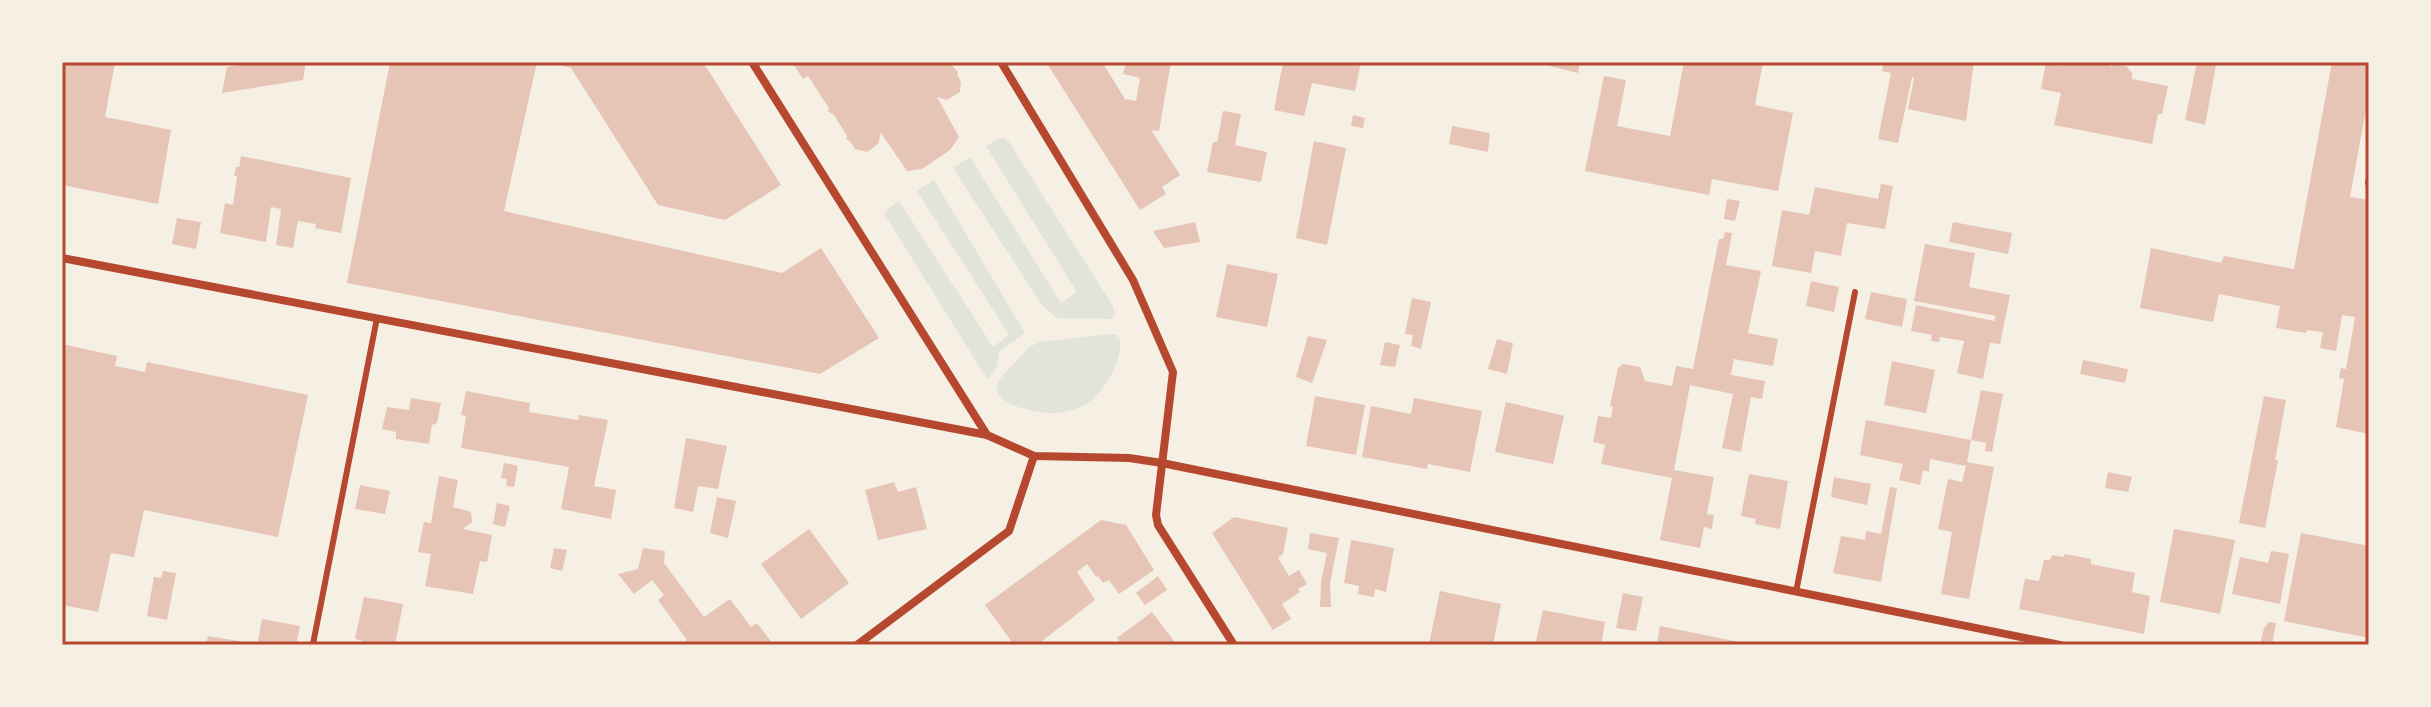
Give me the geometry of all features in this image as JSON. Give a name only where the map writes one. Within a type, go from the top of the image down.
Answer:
[{"type":"street","points":[[752,62],[987,435]]},
{"type":"street","points":[[1001,62],[1133,280],[1173,372],[1156,515],[1158,525],[1234,645]]},
{"type":"street","points":[[62,258],[987,435],[1034,456],[1129,458],[1162,463],[2060,645]]},
{"type":"street","points":[[857,645],[1009,531],[1034,456]]},
{"type":"lane","points":[[1796,592],[1855,292]]},
{"type":"lane","points":[[313,644],[377,318]]},
{"type":"shaded area","points":[[1000,138],[1009,142],[1113,306],[1115,314],[1111,319],[1057,318],[1042,305],[953,168],[970,157],[1061,303],[1077,292],[986,146]]},
{"type":"shaded area","points":[[934,180],[1025,333],[999,352],[996,369],[987,379],[885,215],[886,210],[899,201],[993,347],[1009,335],[917,191]]},
{"type":"shaded area","points":[[1117,335],[1120,339],[1117,362],[1103,387],[1085,404],[1064,412],[1039,412],[1011,404],[998,393],[999,380],[1029,347],[1040,342]]},
{"type":"building","points":[[62,62],[115,62],[105,117],[171,130],[158,204],[62,185]]},
{"type":"building","points":[[259,62],[306,62],[303,80],[222,93],[227,67]]},
{"type":"building","points":[[390,62],[537,62],[504,211],[782,273],[821,248],[879,338],[820,374],[347,283]]},
{"type":"building","points":[[551,62],[703,62],[781,185],[725,220],[658,205],[571,68]]},
{"type":"building","points":[[792,62],[949,62],[958,72],[960,92],[947,100],[937,97],[959,137],[950,150],[922,169],[907,171],[881,133],[878,144],[867,152],[855,149],[808,76],[803,79]]},
{"type":"building","points":[[1046,62],[1102,62],[1125,99],[1136,101],[1140,78],[1123,74],[1126,62],[1171,62],[1159,131],[1151,130],[1180,175],[1162,187],[1166,194],[1140,210]]},
{"type":"building","points":[[1283,62],[1361,62],[1355,91],[1312,83],[1304,116],[1274,110]]},
{"type":"building","points":[[1534,62],[1580,62],[1578,73]]},
{"type":"building","points":[[1684,62],[1763,62],[1755,105],[1793,113],[1778,191],[1712,179],[1709,195],[1585,171],[1604,76],[1626,80],[1617,126],[1670,136]]},
{"type":"building","points":[[1884,62],[1974,62],[1966,121],[1908,109],[1912,77],[1898,143],[1878,139],[1891,73],[1882,71]]},
{"type":"building","points":[[2046,62],[2063,66],[2064,62],[2111,62],[2110,67],[2116,64],[2126,66],[2132,73],[2132,79],[2168,86],[2152,144],[2054,125],[2061,93],[2041,89]]},
{"type":"building","points":[[2197,62],[2216,65],[2205,125],[2185,120]]},
{"type":"building","points":[[2332,62],[2369,62],[2369,93],[2350,197],[2369,200],[2369,434],[2336,427],[2344,379],[2339,378],[2341,368],[2346,369],[2355,317],[2342,315],[2336,351],[2320,348],[2323,332],[2307,330],[2306,333],[2276,328],[2280,306],[2219,294],[2213,322],[2140,308],[2151,248],[2221,263],[2224,256],[2294,269]]},
{"type":"building","points":[[1223,111],[1241,114],[1235,145],[1267,152],[1261,182],[1207,172]]},
{"type":"building","points":[[1353,115],[1365,118],[1363,128],[1351,126]]},
{"type":"building","points":[[1452,126],[1490,133],[1488,152],[1449,144]]},
{"type":"building","points":[[1314,141],[1346,148],[1327,245],[1296,238]]},
{"type":"building","points":[[241,156],[351,178],[341,233],[298,221],[293,248],[276,245],[281,209],[271,207],[266,242],[220,233],[225,203],[233,205],[237,176],[234,176]]},
{"type":"building","points":[[1881,184],[1893,186],[1885,229],[1847,223],[1841,256],[1815,251],[1811,273],[1772,266],[1782,210],[1809,215],[1815,187],[1878,199]]},
{"type":"building","points":[[1727,199],[1740,201],[1735,221],[1724,219]]},
{"type":"building","points":[[177,218],[201,222],[196,249],[172,244]]},
{"type":"building","points":[[1195,222],[1200,242],[1164,248],[1153,231]]},
{"type":"building","points":[[1953,222],[2012,233],[2008,254],[1949,242]]},
{"type":"building","points":[[1725,232],[1732,233],[1726,265],[1761,271],[1748,333],[1778,339],[1773,366],[1734,359],[1731,375],[1765,381],[1762,399],[1751,397],[1741,452],[1722,448],[1733,394],[1690,385],[1674,470],[1714,477],[1707,514],[1714,515],[1712,529],[1704,527],[1700,548],[1660,540],[1672,478],[1601,464],[1605,445],[1593,442],[1598,416],[1611,418],[1613,407],[1610,406],[1618,368],[1623,364],[1640,367],[1645,381],[1672,386],[1676,366],[1693,369],[1719,239],[1723,239]]},
{"type":"building","points":[[1925,244],[1975,253],[1969,287],[2010,295],[2000,344],[1990,343],[1983,379],[1957,373],[1964,341],[1940,337],[1939,342],[1931,341],[1932,335],[1911,331],[1916,305],[1994,321],[1996,316],[1914,301]]},
{"type":"building","points":[[1227,264],[1278,274],[1267,327],[1216,317]]},
{"type":"building","points":[[1811,281],[1839,287],[1834,312],[1806,306]]},
{"type":"building","points":[[1871,292],[1907,299],[1902,327],[1865,319]]},
{"type":"building","points":[[1412,298],[1431,302],[1421,349],[1411,346],[1413,335],[1405,334]]},
{"type":"building","points":[[1308,336],[1327,340],[1312,383],[1296,377]]},
{"type":"building","points":[[1497,339],[1513,343],[1507,374],[1488,369]]},
{"type":"building","points":[[1385,342],[1400,345],[1395,367],[1380,365]]},
{"type":"building","points":[[62,344],[117,356],[115,366],[145,372],[147,362],[308,395],[278,537],[144,510],[134,557],[111,553],[98,612],[62,605]]},
{"type":"building","points":[[2083,360],[2128,369],[2125,383],[2080,374]]},
{"type":"building","points":[[1892,361],[1935,370],[1926,413],[1884,405]]},
{"type":"building","points":[[1981,390],[2003,394],[1992,452],[1985,451],[1986,443],[1971,440]]},
{"type":"building","points":[[466,391],[530,403],[529,412],[578,420],[579,415],[608,420],[594,486],[616,490],[611,519],[561,509],[569,467],[461,448],[466,416],[461,415]]},
{"type":"building","points":[[1315,396],[1365,405],[1356,455],[1306,446]]},
{"type":"building","points":[[2264,396],[2286,400],[2265,528],[2239,523]]},
{"type":"building","points":[[411,398],[441,403],[437,423],[432,425],[429,444],[396,439],[396,432],[382,429],[387,407],[409,410]]},
{"type":"building","points":[[1414,398],[1482,411],[1470,472],[1428,464],[1427,469],[1362,457],[1371,406],[1411,414]]},
{"type":"building","points":[[1506,402],[1564,416],[1553,464],[1495,452]]},
{"type":"building","points":[[1866,420],[1971,440],[1967,462],[1994,467],[1969,599],[1941,594],[1952,532],[1938,529],[1948,479],[1962,482],[1966,466],[1930,459],[1929,472],[1923,470],[1920,485],[1899,480],[1903,464],[1860,455]]},
{"type":"building","points":[[686,438],[727,446],[718,489],[698,486],[693,512],[674,508]]},
{"type":"building","points":[[504,463],[518,466],[514,487],[506,486],[507,479],[501,478]]},
{"type":"building","points":[[2108,472],[2132,477],[2128,492],[2105,488]]},
{"type":"building","points":[[1749,474],[1788,481],[1780,529],[1755,524],[1756,519],[1741,516]]},
{"type":"building","points":[[439,476],[458,480],[453,507],[471,512],[472,522],[463,529],[492,535],[487,562],[480,561],[473,594],[425,586],[431,554],[418,552],[424,522],[431,523]]},
{"type":"building","points":[[1834,477],[1871,484],[1867,505],[1831,497]]},
{"type":"building","points":[[894,482],[898,492],[916,487],[927,529],[878,540],[865,490]]},
{"type":"building","points":[[360,485],[390,491],[385,514],[355,509]]},
{"type":"building","points":[[1890,487],[1897,488],[1881,582],[1833,573],[1841,536],[1865,540],[1866,531],[1881,534]]},
{"type":"building","points":[[717,497],[736,501],[728,538],[710,533]]},
{"type":"building","points":[[497,503],[510,506],[505,527],[493,524]]},
{"type":"building","points":[[1234,517],[1288,528],[1283,554],[1278,558],[1289,576],[1299,570],[1307,584],[1282,604],[1291,619],[1273,630],[1212,533]]},
{"type":"building","points":[[1101,520],[1126,525],[1154,570],[1119,594],[1109,580],[1103,583],[1087,564],[1077,572],[1095,600],[1037,645],[1014,645],[985,605]]},
{"type":"building","points":[[809,529],[849,583],[801,619],[761,564]]},
{"type":"building","points":[[2174,529],[2235,540],[2220,614],[2160,602]]},
{"type":"building","points":[[1310,533],[1339,538],[1330,583],[1331,607],[1320,607],[1327,553],[1308,549]]},
{"type":"building","points":[[2301,533],[2369,546],[2369,638],[2284,621]]},
{"type":"building","points":[[1351,540],[1394,548],[1386,592],[1375,589],[1374,597],[1358,594],[1359,586],[1344,583]]},
{"type":"building","points":[[554,548],[567,550],[562,571],[550,568]]},
{"type":"building","points":[[643,548],[665,551],[664,563],[704,617],[730,599],[751,627],[757,623],[774,645],[681,645],[687,640],[658,600],[664,595],[652,580],[634,594],[618,574],[638,569]]},
{"type":"building","points":[[2271,551],[2289,554],[2280,604],[2232,594],[2240,557],[2268,563]]},
{"type":"building","points":[[2065,554],[2091,559],[2091,564],[2135,573],[2132,592],[2150,596],[2144,634],[2019,609],[2025,579],[2039,581],[2044,560],[2050,560],[2052,555],[2063,557]]},
{"type":"building","points":[[163,571],[176,573],[167,620],[147,616],[154,577],[161,578]]},
{"type":"building","points":[[1158,576],[1167,590],[1145,605],[1136,593]]},
{"type":"building","points":[[1440,591],[1501,604],[1493,645],[1429,644]]},
{"type":"building","points":[[1623,593],[1643,597],[1636,631],[1616,628]]},
{"type":"building","points":[[364,597],[403,604],[395,645],[362,645],[363,641],[355,639]]},
{"type":"building","points":[[1543,610],[1605,622],[1601,645],[1535,645]]},
{"type":"building","points":[[1152,612],[1177,645],[1122,645],[1117,638]]},
{"type":"building","points":[[262,619],[300,626],[296,645],[258,641]]},
{"type":"building","points":[[2269,622],[2276,623],[2272,645],[2260,645],[2264,628]]},
{"type":"building","points":[[1660,626],[1749,644],[1749,645],[1657,645]]},
{"type":"building","points":[[208,636],[251,643],[206,645]]}]
